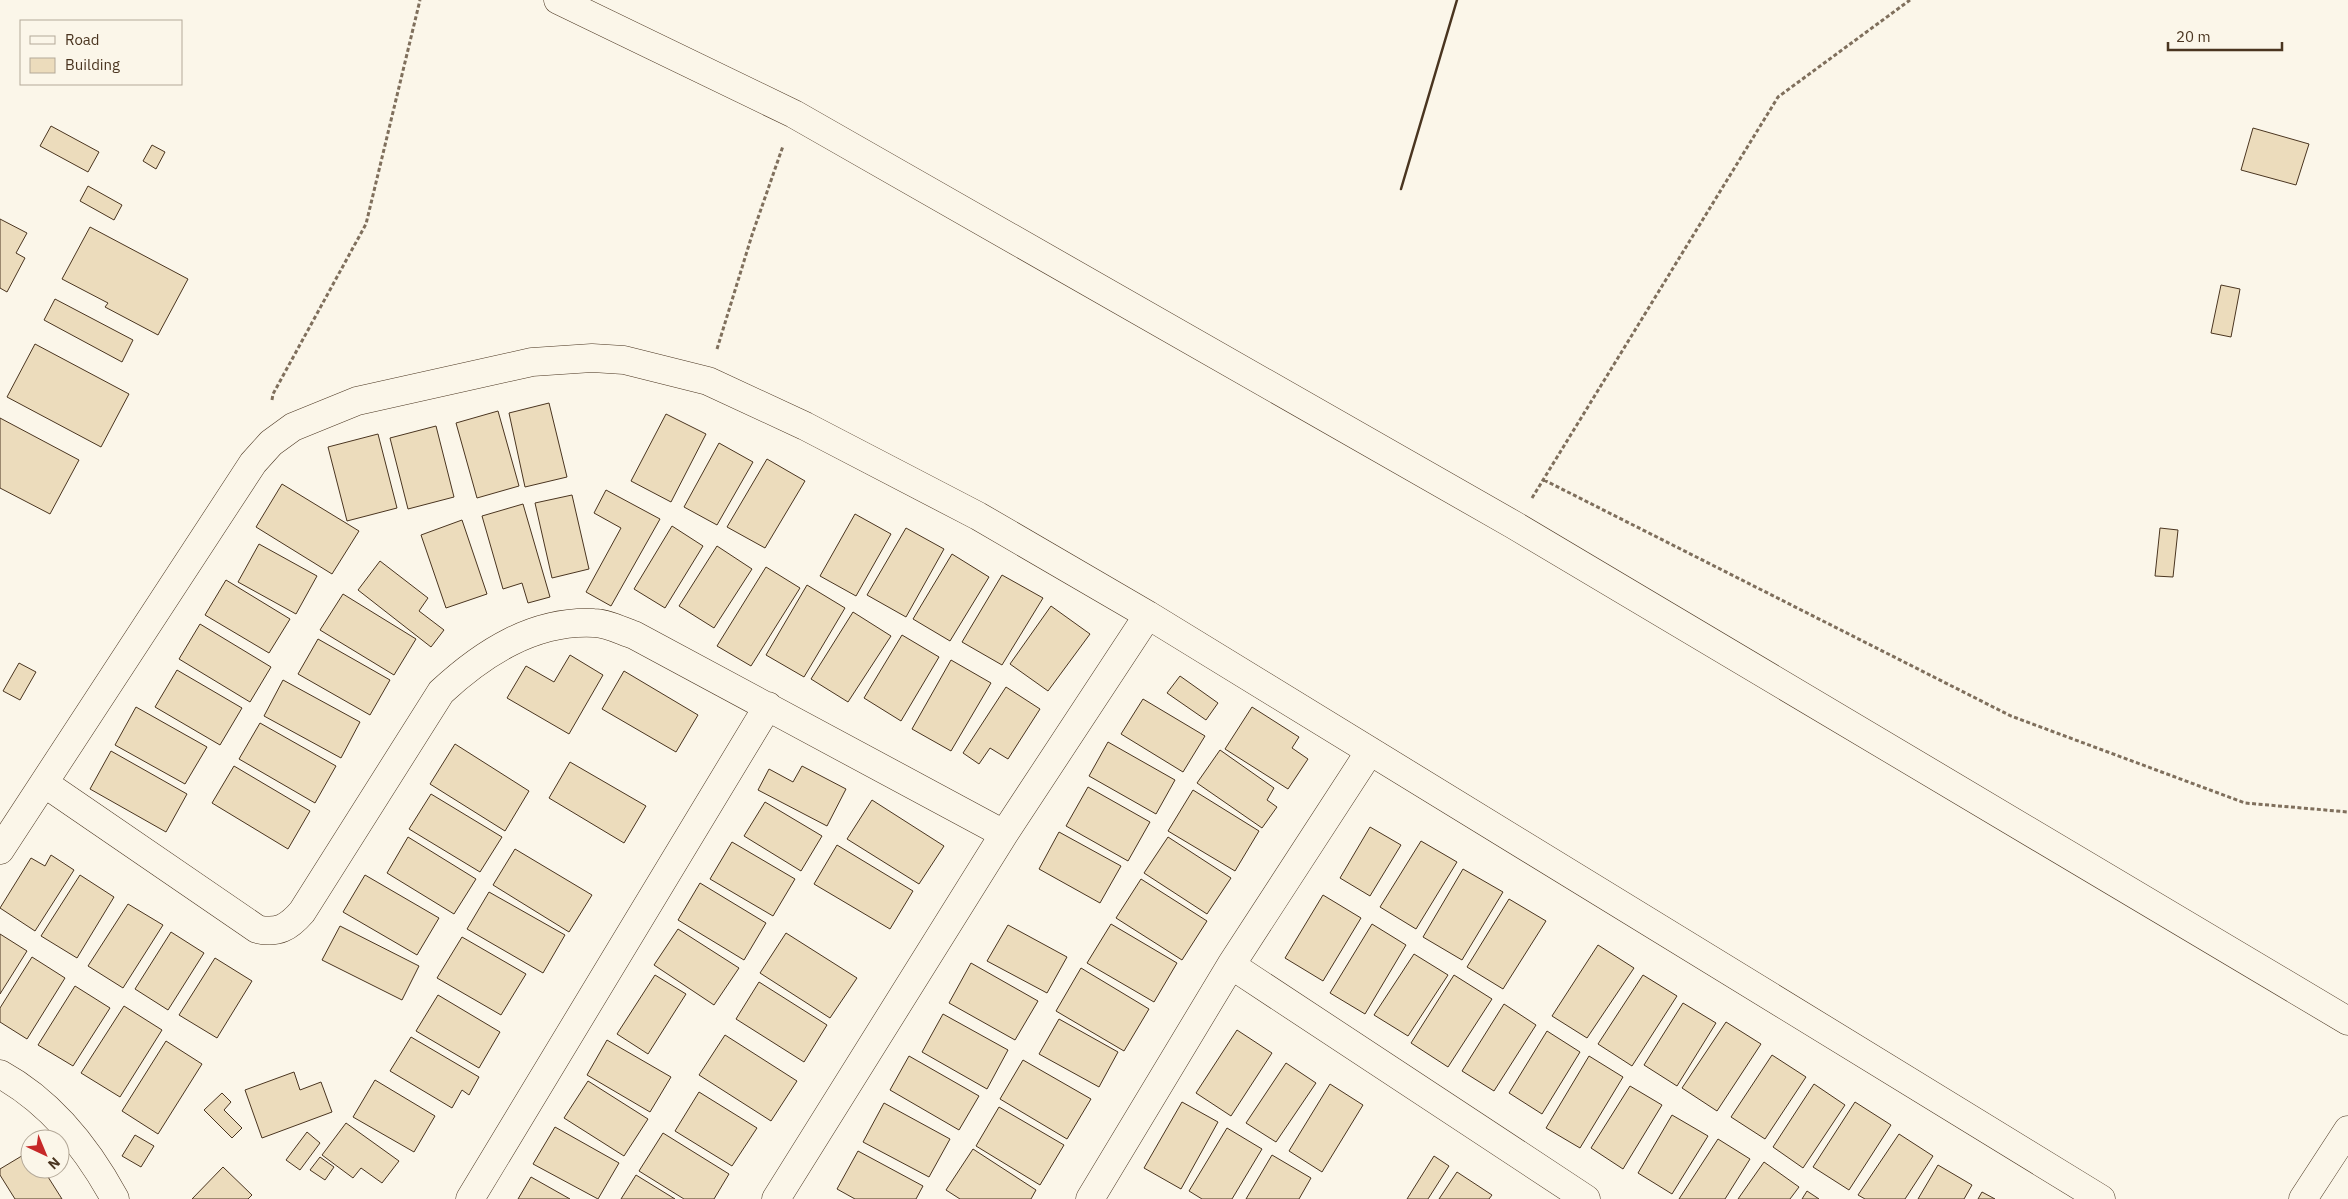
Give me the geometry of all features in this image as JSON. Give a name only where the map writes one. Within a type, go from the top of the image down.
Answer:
[{"type":"street","points":[[558,0],[794,114],[1514,525],[2348,1021]]},
{"type":"street","points":[[0,850],[254,463],[271,443],[293,427],[357,401],[532,362],[592,358],[624,360],[708,381],[805,426],[978,516],[1148,615],[2101,1199]]},
{"type":"street","points":[[776,1199],[1004,834],[1148,615]]},
{"type":"street","points":[[44,783],[257,929],[270,932],[293,922],[302,912],[441,692],[467,667],[496,648],[527,634],[566,624],[596,623],[634,635],[1004,834]]},
{"type":"street","points":[[470,1199],[768,706]]},
{"type":"street","points":[[1101,1195],[1231,965],[1370,751]]},
{"type":"street","points":[[1231,965],[1586,1199]]},
{"type":"street","points":[[0,1074],[43,1104],[71,1133],[98,1168],[115,1199]]},
{"type":"street","points":[[2303,1199],[2348,1130]]},
{"type":"path","points":[[271,443],[273,394],[366,224],[420,0]]},
{"type":"path","points":[[1514,525],[1544,480],[1778,97],[1910,0]]},
{"type":"path","points":[[708,381],[752,235],[794,114]]},
{"type":"path","points":[[1544,480],[2011,716],[2245,804],[2348,812]]},
{"type":"building","points":[[51,126],[99,152],[88,172],[40,146]]},
{"type":"building","points":[[2253,128],[2309,144],[2296,185],[2241,170]]},
{"type":"building","points":[[152,145],[165,152],[156,169],[143,161]]},
{"type":"building","points":[[88,186],[122,205],[114,220],[80,201]]},
{"type":"building","points":[[0,219],[27,233],[16,253],[25,258],[7,292],[0,288]]},
{"type":"building","points":[[90,227],[188,279],[158,335],[105,307],[108,303],[62,279]]},
{"type":"building","points":[[2221,285],[2240,289],[2231,337],[2211,333]]},
{"type":"building","points":[[55,299],[133,340],[122,362],[44,320]]},
{"type":"building","points":[[35,344],[129,394],[101,447],[7,397]]},
{"type":"building","points":[[549,403],[567,477],[525,487],[509,413]]},
{"type":"building","points":[[498,411],[519,486],[477,498],[456,423]]},
{"type":"building","points":[[666,414],[706,434],[671,502],[631,481]]},
{"type":"building","points":[[0,418],[79,460],[50,514],[0,488]]},
{"type":"building","points":[[436,426],[454,497],[408,509],[390,438]]},
{"type":"building","points":[[378,434],[397,508],[347,521],[328,447]]},
{"type":"building","points":[[719,443],[753,462],[717,525],[684,507]]},
{"type":"building","points":[[767,459],[805,481],[765,548],[727,527]]},
{"type":"building","points":[[282,484],[359,531],[332,574],[256,527]]},
{"type":"building","points":[[606,490],[660,519],[611,606],[586,592],[621,528],[594,513]]},
{"type":"building","points":[[572,495],[589,569],[552,578],[535,503]]},
{"type":"building","points":[[523,504],[550,597],[528,603],[522,583],[503,589],[482,516]]},
{"type":"building","points":[[855,514],[891,534],[856,596],[820,576]]},
{"type":"building","points":[[462,520],[487,594],[446,608],[421,535]]},
{"type":"building","points":[[672,526],[703,546],[665,608],[634,589]]},
{"type":"building","points":[[906,528],[944,549],[906,617],[867,595]]},
{"type":"building","points":[[2160,528],[2178,530],[2173,577],[2155,576]]},
{"type":"building","points":[[259,544],[317,576],[296,614],[238,582]]},
{"type":"building","points":[[717,546],[752,569],[714,628],[679,606]]},
{"type":"building","points":[[952,554],[989,577],[950,641],[913,619]]},
{"type":"building","points":[[380,561],[428,598],[419,611],[444,630],[431,647],[358,590]]},
{"type":"building","points":[[766,567],[800,588],[751,666],[717,646]]},
{"type":"building","points":[[1002,575],[1043,598],[1002,665],[962,642]]},
{"type":"building","points":[[226,580],[290,619],[269,653],[205,615]]},
{"type":"building","points":[[807,585],[845,608],[804,677],[766,655]]},
{"type":"building","points":[[343,594],[416,639],[394,675],[320,630]]},
{"type":"building","points":[[1051,606],[1090,634],[1048,691],[1010,664]]},
{"type":"building","points":[[853,612],[891,636],[848,702],[811,679]]},
{"type":"building","points":[[200,624],[271,667],[250,702],[179,659]]},
{"type":"building","points":[[902,635],[939,657],[901,721],[864,698]]},
{"type":"building","points":[[318,639],[390,680],[370,715],[298,674]]},
{"type":"building","points":[[570,655],[603,675],[569,734],[507,698],[526,666],[554,682]]},
{"type":"building","points":[[951,660],[991,683],[951,751],[912,729]]},
{"type":"building","points":[[19,663],[36,672],[20,700],[3,691]]},
{"type":"building","points":[[177,670],[242,708],[220,745],[155,707]]},
{"type":"building","points":[[624,671],[698,715],[676,752],[602,709]]},
{"type":"building","points":[[1180,676],[1218,703],[1206,720],[1167,693]]},
{"type":"building","points":[[283,680],[360,722],[341,758],[264,716]]},
{"type":"building","points":[[1006,687],[1040,709],[1008,759],[990,748],[979,764],[963,753]]},
{"type":"building","points":[[1143,699],[1205,736],[1183,772],[1121,734]]},
{"type":"building","points":[[136,707],[207,747],[185,784],[115,745]]},
{"type":"building","points":[[1252,707],[1299,737],[1292,748],[1308,759],[1288,789],[1225,749]]},
{"type":"building","points":[[260,723],[336,766],[315,803],[239,759]]},
{"type":"building","points":[[1108,742],[1175,780],[1156,814],[1089,776]]},
{"type":"building","points":[[455,744],[529,791],[505,831],[430,784]]},
{"type":"building","points":[[1220,750],[1274,788],[1267,800],[1277,807],[1262,828],[1197,783]]},
{"type":"building","points":[[111,751],[187,794],[166,832],[90,789]]},
{"type":"building","points":[[570,762],[646,806],[624,843],[549,798]]},
{"type":"building","points":[[234,766],[310,811],[288,849],[212,803]]},
{"type":"building","points":[[802,766],[846,789],[827,826],[758,790],[769,769],[793,782]]},
{"type":"building","points":[[1088,787],[1150,822],[1128,861],[1066,826]]},
{"type":"building","points":[[1193,790],[1259,831],[1235,871],[1168,831]]},
{"type":"building","points":[[431,794],[502,837],[480,872],[409,829]]},
{"type":"building","points":[[872,800],[944,846],[919,884],[847,839]]},
{"type":"building","points":[[765,802],[822,836],[801,871],[744,836]]},
{"type":"building","points":[[1370,827],[1401,845],[1370,896],[1340,878]]},
{"type":"building","points":[[1059,832],[1121,866],[1100,903],[1039,869]]},
{"type":"building","points":[[408,837],[476,879],[454,914],[387,873]]},
{"type":"building","points":[[1168,837],[1231,878],[1207,914],[1144,873]]},
{"type":"building","points":[[1421,841],[1457,862],[1416,929],[1380,907]]},
{"type":"building","points":[[732,842],[795,879],[773,916],[710,879]]},
{"type":"building","points":[[837,845],[913,891],[890,929],[814,884]]},
{"type":"building","points":[[515,849],[592,895],[569,932],[493,885]]},
{"type":"building","points":[[51,855],[74,870],[35,931],[0,908],[31,858],[45,866]]},
{"type":"building","points":[[1463,869],[1503,892],[1462,960],[1423,937]]},
{"type":"building","points":[[80,875],[114,897],[77,958],[41,936]]},
{"type":"building","points":[[365,875],[439,918],[417,955],[343,912]]},
{"type":"building","points":[[1141,879],[1207,921],[1182,960],[1116,918]]},
{"type":"building","points":[[700,883],[766,923],[744,960],[678,920]]},
{"type":"building","points":[[489,892],[565,935],[543,973],[467,929]]},
{"type":"building","points":[[1323,895],[1361,918],[1323,981],[1285,958]]},
{"type":"building","points":[[1509,899],[1546,921],[1503,989],[1467,967]]},
{"type":"building","points":[[128,904],[163,925],[123,988],[88,966]]},
{"type":"building","points":[[1111,924],[1177,963],[1154,1002],[1087,963]]},
{"type":"building","points":[[1372,924],[1406,945],[1365,1014],[1330,993]]},
{"type":"building","points":[[1008,925],[1067,957],[1047,993],[987,961]]},
{"type":"building","points":[[340,926],[419,966],[402,1000],[322,960]]},
{"type":"building","points":[[678,929],[739,968],[714,1005],[654,965]]},
{"type":"building","points":[[171,932],[204,953],[168,1010],[135,989]]},
{"type":"building","points":[[786,933],[857,978],[830,1018],[760,973]]},
{"type":"building","points":[[0,934],[27,951],[0,994]]},
{"type":"building","points":[[462,937],[526,974],[501,1015],[437,978]]},
{"type":"building","points":[[1598,945],[1634,968],[1587,1038],[1552,1016]]},
{"type":"building","points":[[1414,954],[1448,975],[1408,1036],[1374,1015]]},
{"type":"building","points":[[32,957],[65,978],[27,1039],[0,1022],[0,1008]]},
{"type":"building","points":[[215,958],[252,981],[217,1038],[179,1015]]},
{"type":"building","points":[[971,963],[1038,1001],[1015,1040],[949,1003]]},
{"type":"building","points":[[1081,968],[1149,1009],[1124,1051],[1056,1011]]},
{"type":"building","points":[[655,975],[686,994],[648,1054],[617,1034]]},
{"type":"building","points":[[1454,975],[1492,999],[1448,1067],[1411,1043]]},
{"type":"building","points":[[1643,975],[1677,996],[1632,1066],[1598,1044]]},
{"type":"building","points":[[759,982],[827,1025],[804,1062],[736,1019]]},
{"type":"building","points":[[75,986],[110,1008],[73,1066],[38,1045]]},
{"type":"building","points":[[438,995],[500,1032],[479,1068],[416,1031]]},
{"type":"building","points":[[1683,1003],[1716,1023],[1677,1086],[1644,1065]]},
{"type":"building","points":[[1504,1004],[1536,1025],[1494,1091],[1462,1071]]},
{"type":"building","points":[[124,1006],[162,1030],[120,1097],[81,1073]]},
{"type":"building","points":[[943,1014],[1008,1050],[987,1089],[922,1052]]},
{"type":"building","points":[[1059,1019],[1118,1052],[1099,1087],[1039,1054]]},
{"type":"building","points":[[1726,1022],[1761,1044],[1717,1111],[1682,1088]]},
{"type":"building","points":[[1237,1030],[1272,1053],[1231,1116],[1196,1093]]},
{"type":"building","points":[[1547,1031],[1580,1052],[1542,1114],[1509,1093]]},
{"type":"building","points":[[725,1035],[797,1081],[771,1121],[699,1075]]},
{"type":"building","points":[[411,1037],[479,1077],[469,1095],[462,1090],[452,1108],[390,1071]]},
{"type":"building","points":[[607,1040],[671,1077],[650,1112],[587,1075]]},
{"type":"building","points":[[166,1041],[202,1064],[158,1134],[122,1111]]},
{"type":"building","points":[[1772,1055],[1806,1077],[1765,1139],[1731,1117]]},
{"type":"building","points":[[909,1056],[979,1096],[959,1130],[890,1090]]},
{"type":"building","points":[[1589,1056],[1623,1077],[1580,1148],[1546,1128]]},
{"type":"building","points":[[1023,1060],[1091,1099],[1067,1139],[1000,1099]]},
{"type":"building","points":[[1286,1063],[1316,1083],[1276,1142],[1246,1123]]},
{"type":"building","points":[[294,1072],[300,1090],[321,1082],[332,1112],[262,1138],[245,1090]]},
{"type":"building","points":[[375,1080],[435,1116],[414,1152],[353,1117]]},
{"type":"building","points":[[588,1081],[648,1119],[624,1156],[564,1118]]},
{"type":"building","points":[[1330,1084],[1363,1105],[1322,1172],[1289,1151]]},
{"type":"building","points":[[1814,1084],[1845,1105],[1803,1168],[1773,1147]]},
{"type":"building","points":[[1630,1086],[1662,1105],[1623,1169],[1591,1148]]},
{"type":"building","points":[[699,1092],[757,1128],[732,1166],[675,1131]]},
{"type":"building","points":[[222,1093],[231,1102],[224,1110],[242,1128],[232,1138],[204,1110]]},
{"type":"building","points":[[1182,1102],[1218,1122],[1181,1189],[1144,1168]]},
{"type":"building","points":[[1855,1102],[1891,1125],[1849,1190],[1813,1167]]},
{"type":"building","points":[[884,1103],[950,1139],[929,1177],[863,1142]]},
{"type":"building","points":[[999,1107],[1064,1145],[1040,1185],[976,1146]]},
{"type":"building","points":[[1672,1115],[1708,1136],[1672,1194],[1638,1173]]},
{"type":"building","points":[[346,1123],[399,1161],[382,1183],[361,1168],[353,1178],[322,1155]]},
{"type":"building","points":[[555,1127],[619,1163],[598,1199],[533,1164]]},
{"type":"building","points":[[1227,1128],[1262,1149],[1232,1199],[1202,1199],[1189,1191]]},
{"type":"building","points":[[307,1132],[320,1143],[300,1170],[286,1160]]},
{"type":"building","points":[[663,1133],[729,1174],[714,1199],[684,1199],[639,1171]]},
{"type":"building","points":[[1899,1134],[1933,1156],[1905,1199],[1865,1199],[1858,1195]]},
{"type":"building","points":[[135,1135],[154,1146],[141,1167],[122,1156]]},
{"type":"building","points":[[1718,1139],[1750,1159],[1725,1199],[1679,1199]]},
{"type":"building","points":[[973,1149],[1036,1190],[1031,1199],[960,1199],[946,1190]]},
{"type":"building","points":[[858,1151],[923,1186],[916,1199],[855,1199],[837,1189]]},
{"type":"building","points":[[1272,1155],[1311,1178],[1299,1199],[1246,1199]]},
{"type":"building","points":[[1434,1156],[1449,1166],[1428,1199],[1407,1199]]},
{"type":"building","points":[[20,1157],[20,1179],[49,1179],[62,1199],[15,1199],[0,1175],[0,1169]]},
{"type":"building","points":[[320,1157],[334,1167],[325,1180],[310,1170]]},
{"type":"building","points":[[1764,1162],[1799,1187],[1790,1199],[1738,1199]]},
{"type":"building","points":[[1938,1165],[1972,1185],[1964,1199],[1918,1199]]},
{"type":"building","points":[[223,1167],[252,1195],[248,1199],[192,1199]]},
{"type":"building","points":[[1457,1172],[1492,1195],[1489,1199],[1439,1199]]},
{"type":"building","points":[[636,1175],[675,1199],[621,1199]]},
{"type":"building","points":[[531,1177],[570,1199],[518,1199]]},
{"type":"building","points":[[1807,1191],[1819,1199],[1802,1199]]},
{"type":"building","points":[[1982,1192],[1995,1199],[1978,1199]]},
{"type":"wall","points":[[1401,189],[1457,0]]}]
